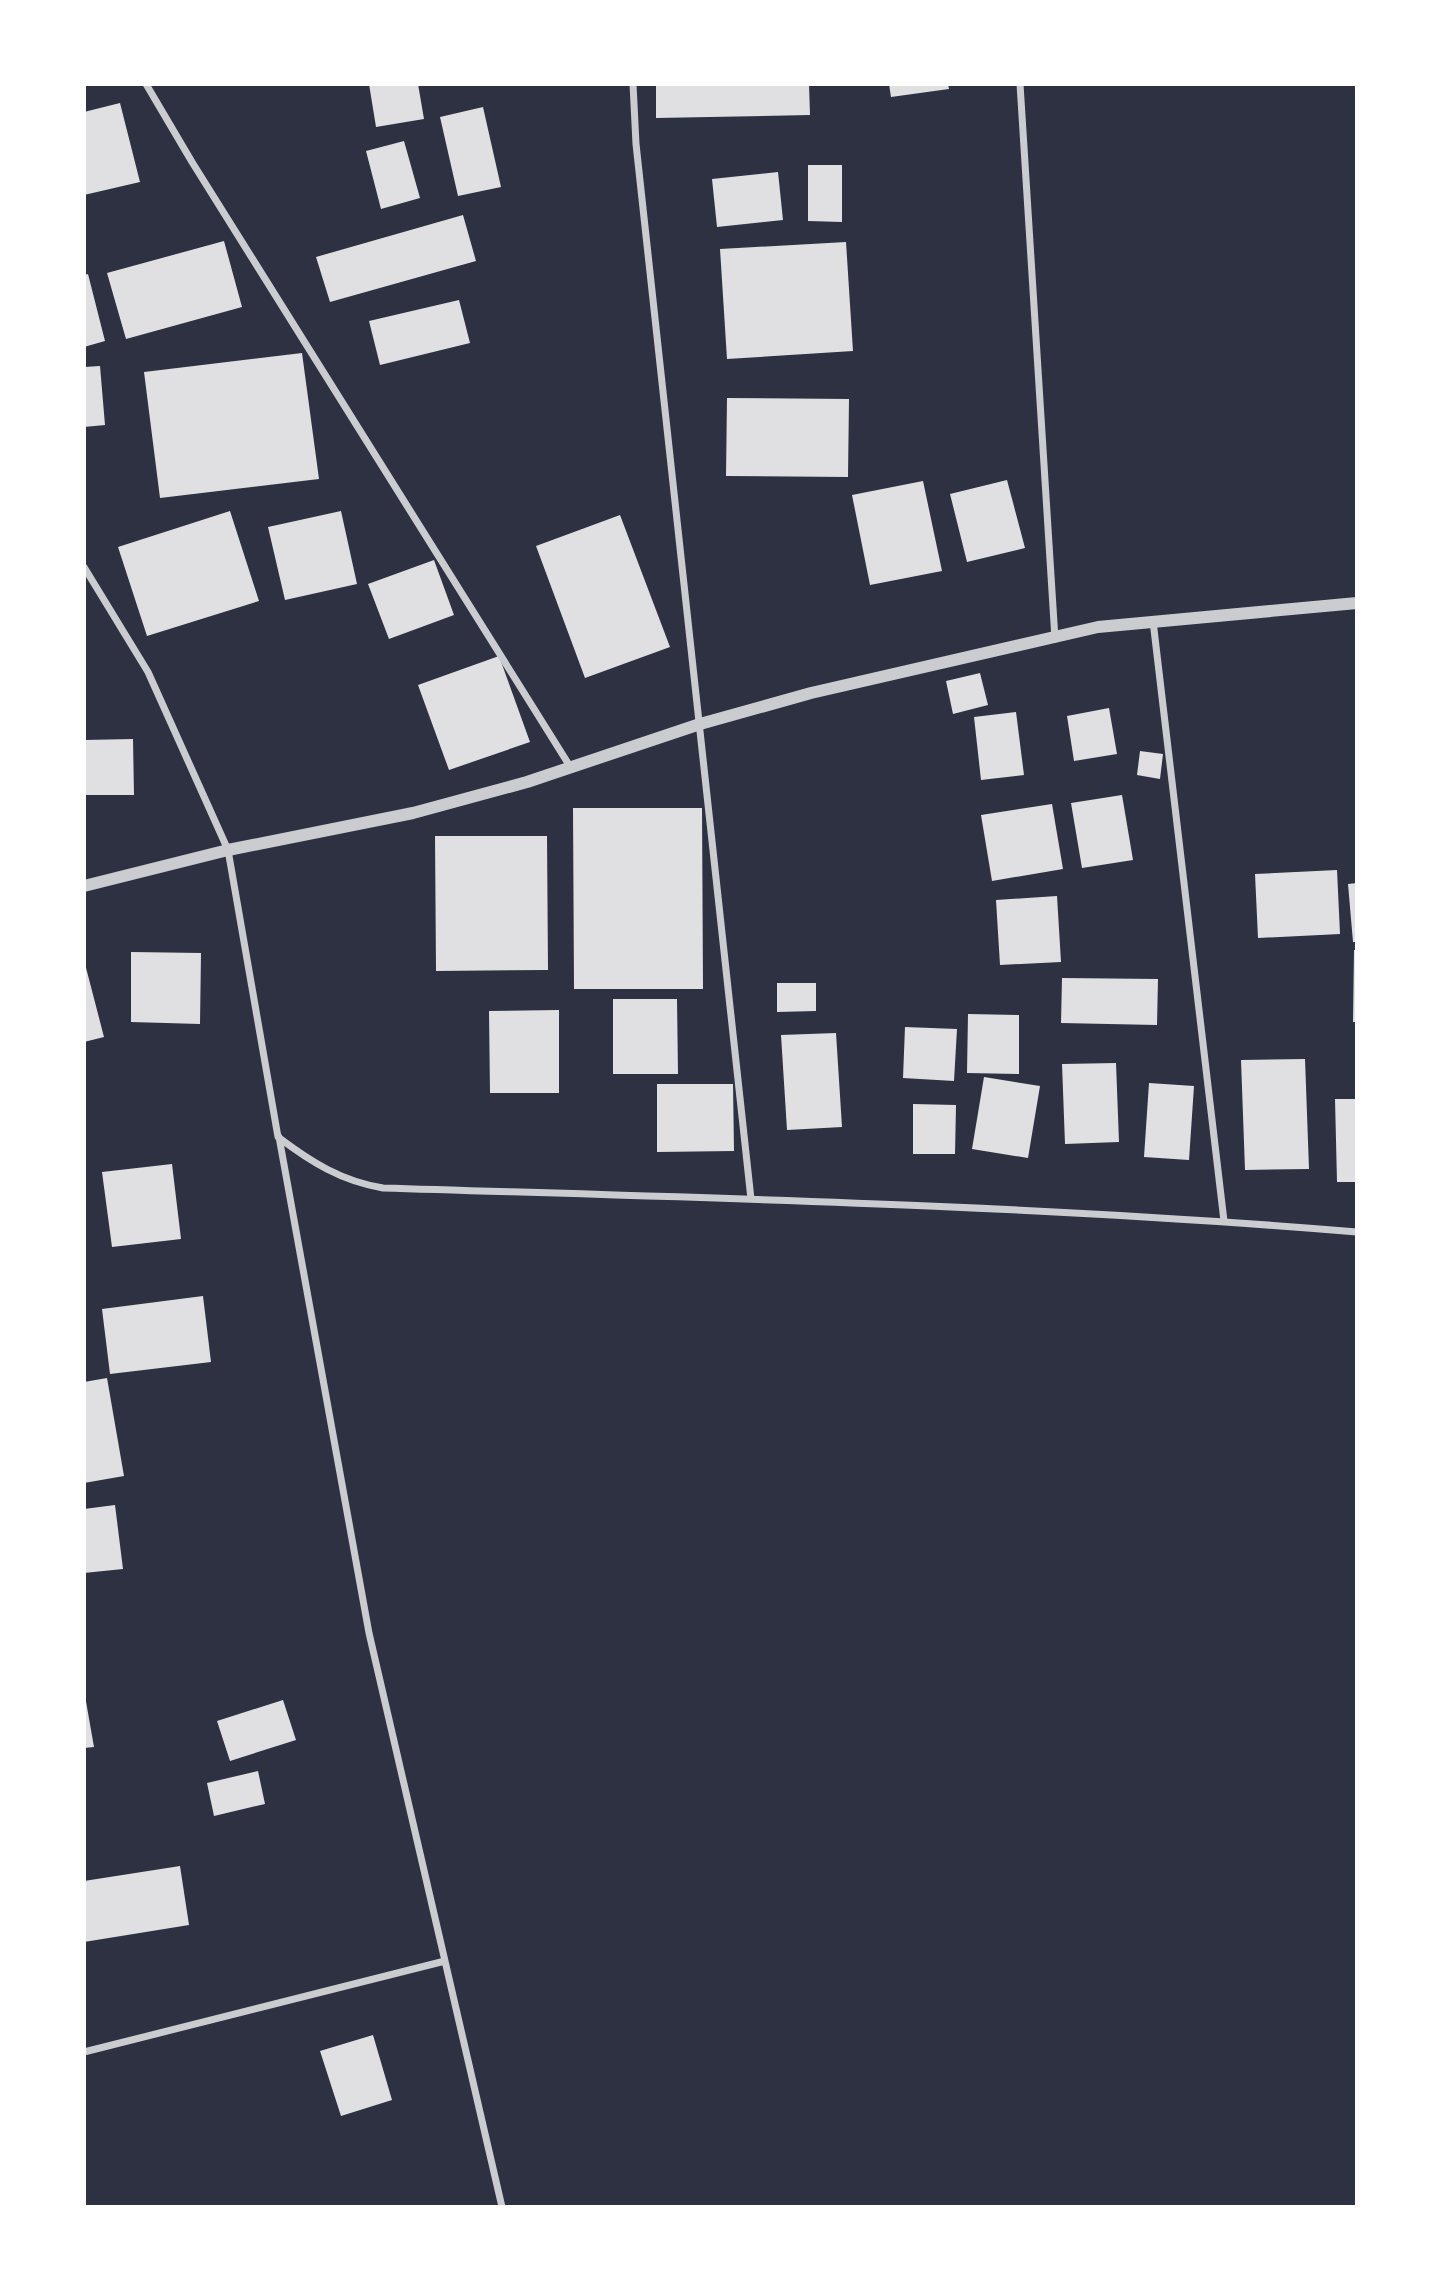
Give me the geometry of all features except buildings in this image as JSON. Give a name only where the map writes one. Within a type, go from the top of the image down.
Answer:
[{"type":"street","points":[[146,84],[571,768]]},
{"type":"street","points":[[633,84],[751,1199]]},
{"type":"street","points":[[1020,84],[1056,639]]},
{"type":"street","points":[[84,567],[148,672],[229,850],[278,1137],[369,1633],[502,2207]]},
{"type":"street","points":[[84,886],[229,850],[413,813],[571,768],[700,724],[811,693],[1056,639],[1098,627],[1357,603]]},
{"type":"street","points":[[1153,620],[1224,1221]]},
{"type":"street","points":[[278,1137],[315,1164],[356,1184],[383,1188],[751,1199],[1224,1221],[1357,1232]]},
{"type":"street","points":[[84,2052],[445,1961]]}]
